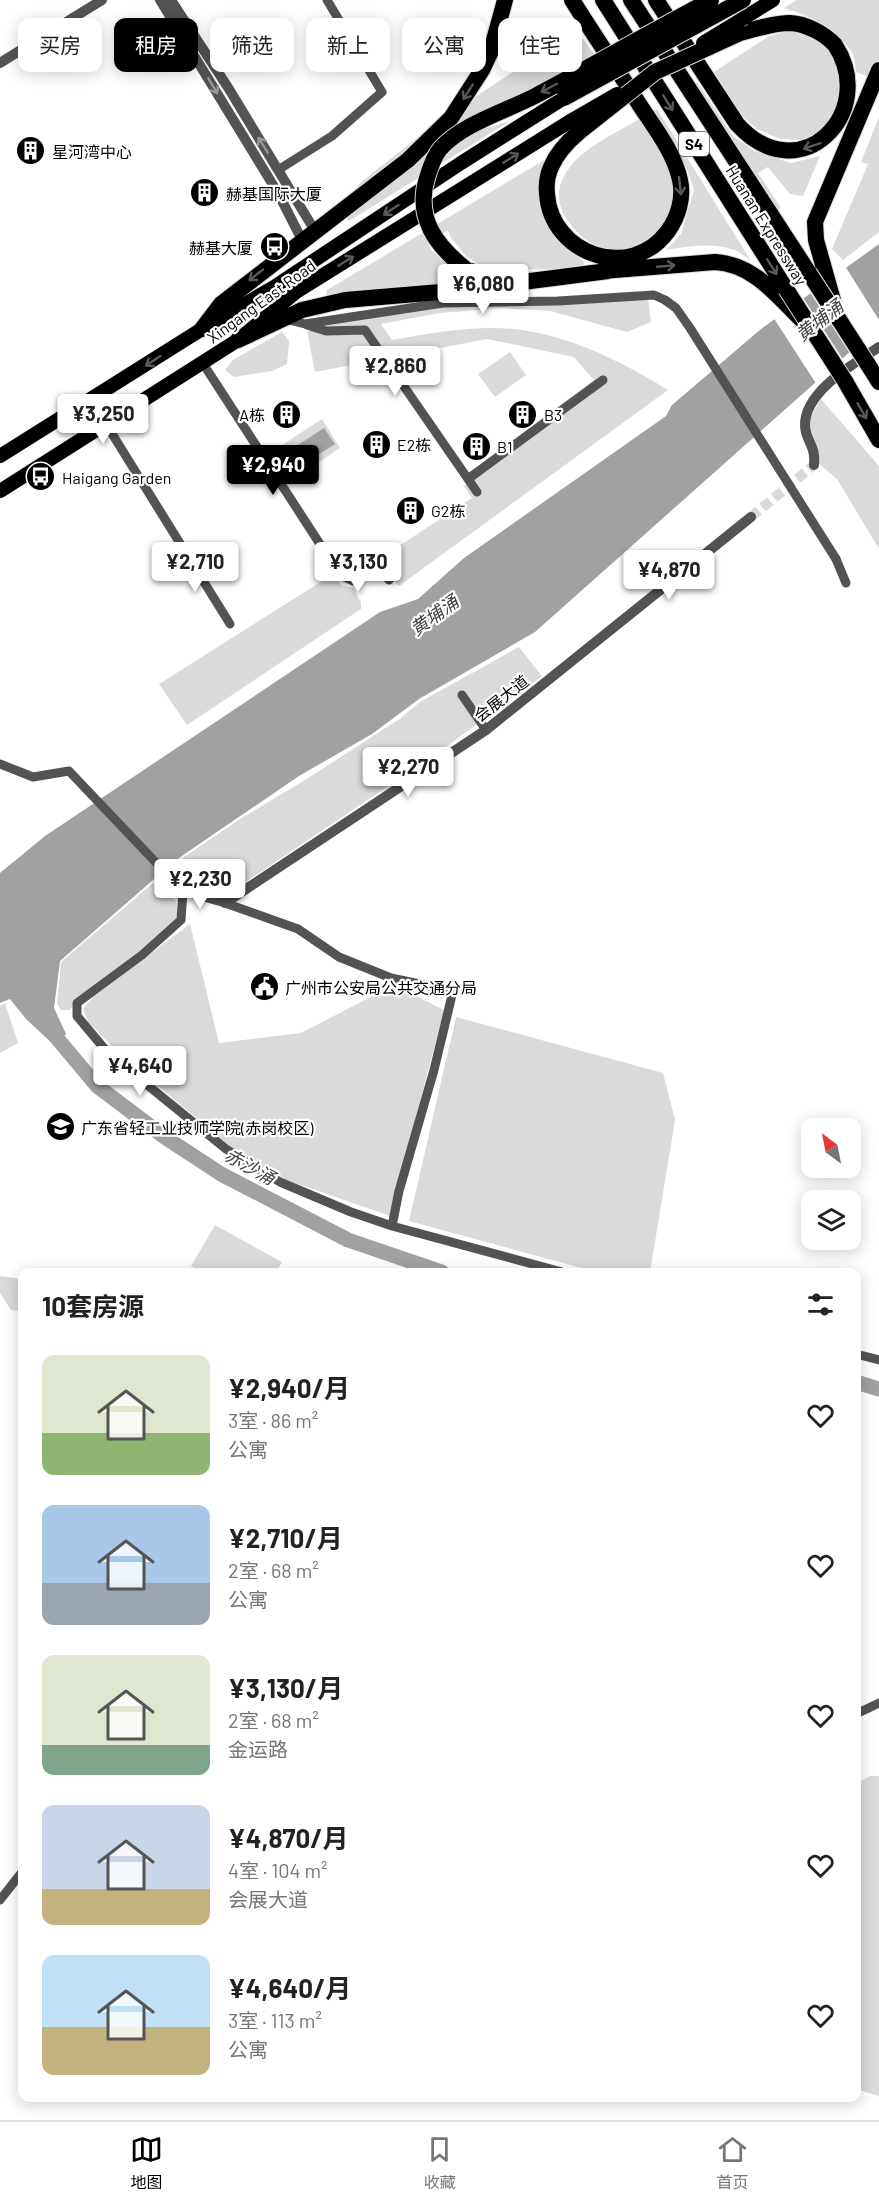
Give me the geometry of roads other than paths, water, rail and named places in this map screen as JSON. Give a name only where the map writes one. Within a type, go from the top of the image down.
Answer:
[{"type":"highway","points":[[202,329],[221,304],[408,160],[451,118],[482,70],[491,51],[505,0]]},
{"type":"highway","points":[[572,0],[658,133],[676,166],[681,182],[679,210],[664,236],[652,247],[638,255],[620,258],[593,255],[572,243],[556,224],[547,200],[546,186],[549,169],[575,126],[656,72],[742,25],[770,26],[791,23],[810,28],[830,40],[847,62],[853,86],[847,114],[832,137],[818,146],[789,150],[764,146],[737,124],[656,0]]},
{"type":"highway","name":"Huanan Expressway","points":[[603,0],[781,292],[815,333],[879,440]]},
{"type":"highway","name":"Huanan Expressway","points":[[631,0],[816,269],[838,318],[879,382]]},
{"type":"highway","points":[[712,0],[545,91],[476,124],[440,149],[430,167],[424,188],[424,208],[429,229],[440,246],[467,270],[501,278],[723,262],[746,268],[781,292]]},
{"type":"highway","points":[[564,98],[743,0]]},
{"type":"highway","points":[[816,269],[815,222],[879,70]]},
{"type":"highway","points":[[844,152],[865,130],[879,98]]},
{"type":"highway","points":[[238,340],[302,310],[345,300],[452,291],[608,271]]},
{"type":"main road","name":"Xingang East Road","points":[[0,456],[202,329],[274,287],[712,0]]},
{"type":"main road","points":[[742,25],[773,0]]},
{"type":"main road","name":"Xingang East Road","points":[[0,491],[238,340],[296,292],[575,126]]},
{"type":"street","points":[[0,63],[102,0]]},
{"type":"street","points":[[160,0],[278,193],[308,235]]},
{"type":"street","points":[[171,0],[278,170],[308,235]]},
{"type":"street","points":[[278,170],[332,136],[382,92],[327,0]]},
{"type":"street","points":[[305,324],[443,303],[558,301],[654,295],[665,300],[676,308],[690,328],[836,559],[846,583]]},
{"type":"street","points":[[283,318],[326,331],[365,330],[477,492]]},
{"type":"street","points":[[814,465],[815,453],[805,432],[805,421],[814,398],[850,367],[879,347]]},
{"type":"street","points":[[202,362],[342,573],[353,581],[371,571],[383,573],[389,580]]},
{"type":"street","points":[[468,479],[603,380]]},
{"type":"street","points":[[106,423],[230,624]]},
{"type":"street","name":"会展大道","points":[[225,903],[486,730],[750,517]]},
{"type":"street","points":[[462,695],[486,730]]},
{"type":"street","points":[[0,764],[33,777],[69,771],[183,891],[298,929],[339,957],[391,978],[453,991],[434,1070],[399,1191],[392,1226]]},
{"type":"street","points":[[183,891],[181,920],[142,955],[77,1003],[77,1016],[108,1053],[226,1149],[280,1182],[351,1212],[392,1226],[547,1268]]},
{"type":"street","points":[[861,1355],[879,1360]]},
{"type":"street","points":[[861,1712],[879,1703]]},
{"type":"street","points":[[0,1900],[18,1877]]},
{"type":"water","name":"黄埔涌","points":[[879,244],[879,326],[535,632],[419,699],[372,734],[299,776],[176,860],[60,961],[54,1008],[66,1034],[54,1045],[26,1019],[10,999],[0,1003],[0,873],[45,836],[380,612],[418,599],[464,558],[666,416],[672,405],[761,329]]},
{"type":"water","points":[[324,428],[335,444],[309,461],[298,445]]},
{"type":"waterway","name":"赤沙涌","points":[[46,1025],[97,1086],[166,1138],[221,1174],[348,1240],[430,1268]]},
{"type":"waterway","name":"赤沙涌","points":[[861,1384],[879,1389]]},
{"type":"tunnel","points":[[751,517],[814,465]]},
{"type":"place","name":"星河湾中心","points":[[31,151]]},
{"type":"place","name":"赫基国际大厦","points":[[205,193]]},
{"type":"place","name":"赫基大厦","points":[[274,247]]},
{"type":"place","name":"A栋","points":[[286,414]]},
{"type":"place","name":"B3","points":[[523,414]]},
{"type":"place","name":"E2栋","points":[[376,444]]},
{"type":"place","name":"B1","points":[[476,446]]},
{"type":"place","name":"Haigang Garden","points":[[41,477]]},
{"type":"place","name":"G2栋","points":[[410,510]]},
{"type":"place","name":"广州市公安局公共交通分局","points":[[264,987]]},
{"type":"place","name":"广东省轻工业技师学院(赤岗校区)","points":[[60,1127]]}]
